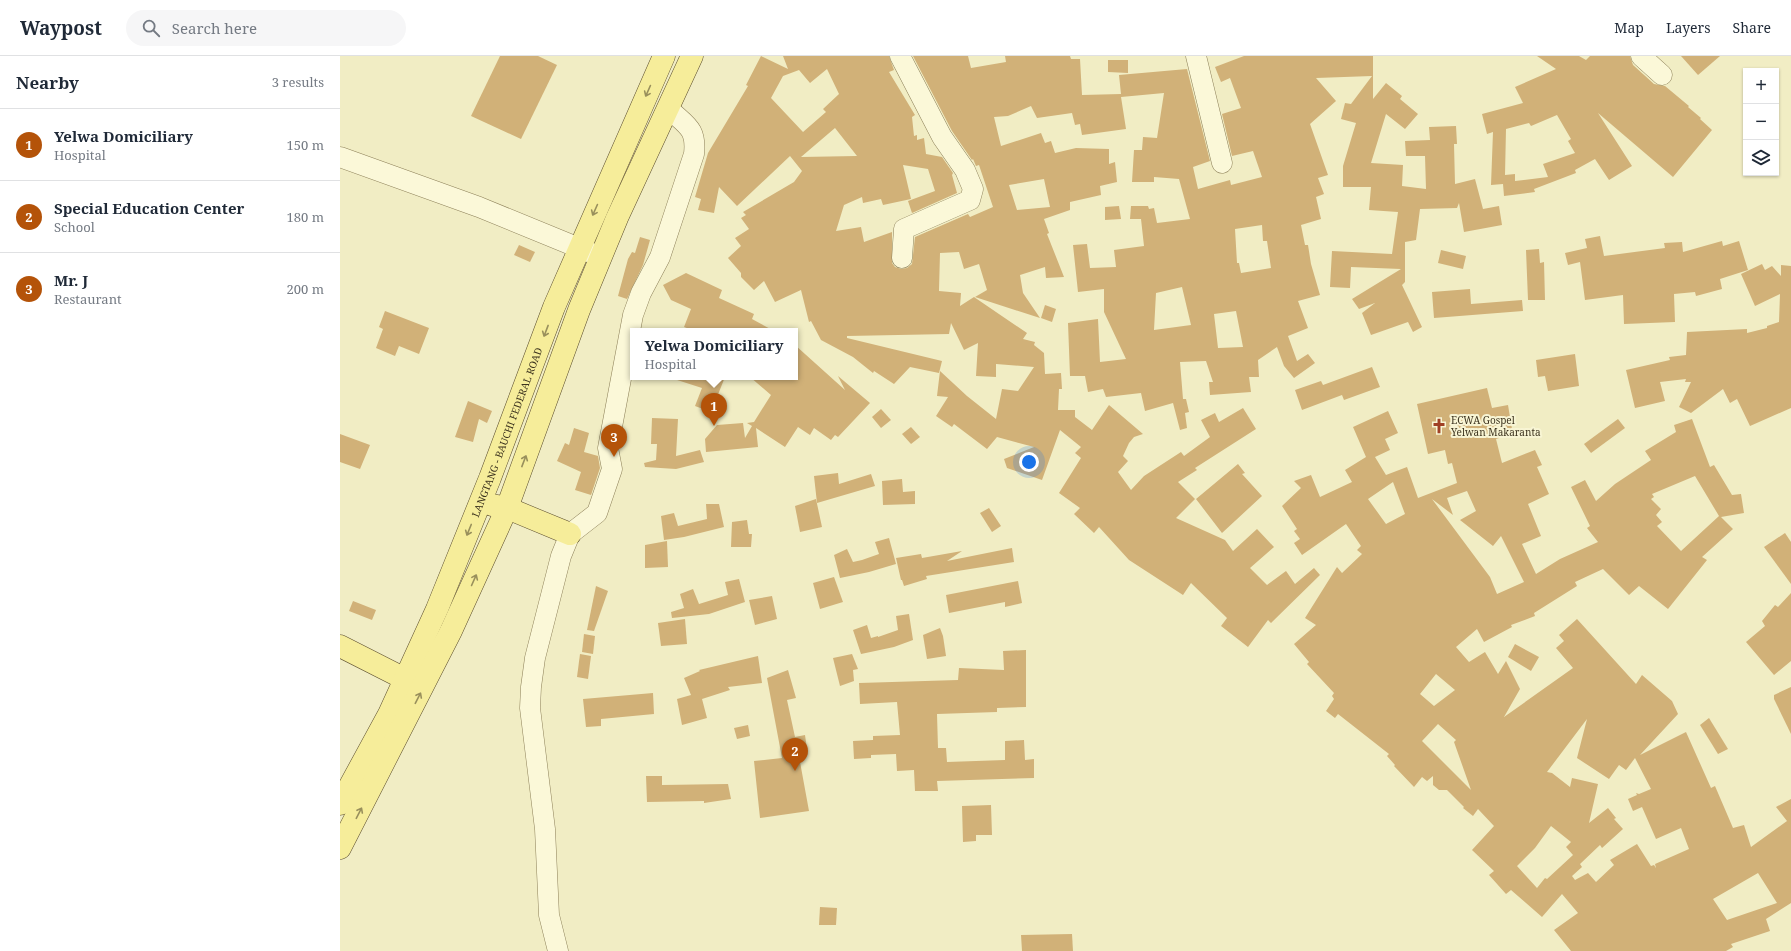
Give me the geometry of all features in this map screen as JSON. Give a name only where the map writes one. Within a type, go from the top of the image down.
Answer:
[{"type":"main road","name":"LANGTANG - BAUCHI FEDERAL ROAD","points":[[340,804],[389,714],[438,610],[578,249],[664,56]]},
{"type":"main road","points":[[340,848],[451,631],[507,508],[579,310],[601,256],[692,56]]},
{"type":"main road","points":[[481,502],[507,508],[570,534]]},
{"type":"main road","points":[[340,646],[405,680]]},
{"type":"street","points":[[900,56],[942,136],[965,170],[973,189],[970,200],[904,229],[902,258]]},
{"type":"street","points":[[1196,56],[1222,163]]},
{"type":"street","points":[[1641,56],[1662,74]]},
{"type":"street","points":[[631,328],[633,315],[641,293],[660,257],[694,154],[696,141],[692,130],[668,108]]},
{"type":"street","points":[[340,157],[479,207],[578,249],[601,256]]},
{"type":"street","points":[[558,951],[549,915],[545,829],[530,701],[535,658],[561,556],[570,534],[597,512],[612,469],[608,448],[630,331]]},
{"type":"building","points":[[500,56],[538,56],[557,65],[521,139],[471,116]]},
{"type":"building","points":[[761,56],[788,69],[783,56],[889,56],[894,70],[889,72],[915,115],[912,117],[914,136],[917,135],[917,140],[924,138],[926,154],[942,157],[953,173],[952,175],[957,193],[912,213],[908,201],[935,191],[928,169],[903,165],[911,199],[883,205],[881,199],[863,203],[862,197],[844,205],[836,231],[861,227],[864,242],[892,232],[892,263],[895,267],[901,269],[907,268],[912,264],[915,237],[968,214],[970,217],[993,207],[979,165],[976,166],[973,159],[972,160],[952,131],[913,56],[968,56],[971,68],[1006,62],[1005,56],[1070,56],[1071,59],[1080,59],[1082,95],[1121,94],[1119,75],[1187,69],[1210,161],[1193,167],[1198,189],[1230,180],[1231,185],[1262,177],[1253,151],[1232,156],[1222,114],[1241,108],[1230,78],[1221,82],[1215,67],[1244,56],[1373,56],[1373,99],[1386,83],[1402,96],[1400,99],[1418,114],[1405,129],[1386,114],[1371,163],[1403,165],[1402,186],[1426,189],[1425,156],[1406,156],[1405,141],[1430,140],[1429,127],[1456,126],[1457,144],[1454,144],[1455,184],[1475,179],[1483,209],[1499,206],[1502,225],[1464,232],[1459,203],[1457,208],[1420,209],[1416,240],[1405,242],[1405,282],[1402,285],[1422,327],[1413,332],[1408,322],[1371,335],[1362,313],[1375,303],[1359,309],[1352,299],[1401,269],[1351,267],[1350,288],[1330,287],[1332,251],[1392,254],[1398,212],[1369,210],[1371,187],[1343,187],[1343,166],[1356,123],[1341,119],[1345,103],[1351,104],[1372,76],[1316,78],[1336,101],[1310,124],[1328,175],[1318,178],[1324,194],[1316,197],[1321,219],[1301,225],[1305,245],[1308,245],[1311,264],[1320,295],[1298,301],[1308,328],[1288,336],[1297,361],[1308,354],[1315,363],[1294,378],[1284,366],[1277,347],[1258,360],[1259,377],[1249,377],[1251,392],[1210,395],[1209,382],[1213,382],[1206,361],[1180,362],[1183,399],[1186,399],[1189,412],[1185,413],[1187,428],[1180,430],[1173,403],[1145,411],[1141,393],[1106,397],[1103,389],[1088,392],[1085,376],[1070,376],[1068,323],[1098,319],[1100,362],[1126,359],[1104,312],[1104,289],[1078,292],[1073,245],[1087,244],[1090,268],[1116,267],[1114,250],[1144,246],[1141,219],[1130,219],[1131,206],[1148,206],[1149,209],[1154,208],[1157,223],[1190,219],[1179,179],[1154,177],[1154,182],[1132,182],[1134,150],[1142,150],[1143,137],[1157,138],[1164,93],[1121,97],[1126,129],[1082,135],[1080,124],[1075,125],[1072,113],[1037,118],[1031,106],[1008,116],[994,117],[1001,146],[1041,133],[1045,143],[1051,141],[1055,153],[1076,148],[1109,149],[1109,164],[1115,162],[1117,182],[1100,186],[1101,195],[1070,202],[1070,210],[1044,219],[1049,233],[1047,234],[1064,277],[1046,278],[1045,267],[1020,275],[1023,293],[1040,318],[975,297],[987,290],[979,264],[964,269],[959,252],[940,253],[939,291],[961,293],[960,306],[974,297],[1027,333],[1023,339],[1035,342],[1034,345],[1044,353],[1045,374],[1061,373],[1062,389],[1059,389],[1058,410],[1075,410],[1075,417],[1092,430],[1109,405],[1143,434],[1134,437],[1129,443],[1123,456],[1128,461],[1118,472],[1131,490],[1144,476],[1181,452],[1184,456],[1210,437],[1201,420],[1215,413],[1219,422],[1243,408],[1256,429],[1195,468],[1197,470],[1178,482],[1195,499],[1176,518],[1225,540],[1233,551],[1257,529],[1274,547],[1250,568],[1267,585],[1286,571],[1295,584],[1314,568],[1320,575],[1271,623],[1268,620],[1248,647],[1221,626],[1227,618],[1191,583],[1183,595],[1129,560],[1099,527],[1094,533],[1074,514],[1080,508],[1059,493],[1081,458],[1075,453],[1081,447],[1060,430],[1042,480],[1007,468],[1004,459],[1034,447],[997,437],[987,449],[954,424],[952,427],[936,416],[948,397],[937,396],[940,371],[967,396],[996,419],[1002,389],[1018,391],[1034,367],[996,364],[996,377],[976,376],[978,343],[964,350],[951,323],[949,334],[847,336],[847,338],[942,361],[939,373],[910,367],[894,384],[874,371],[873,373],[853,357],[821,340],[811,321],[809,322],[801,290],[775,302],[764,281],[754,290],[741,277],[741,273],[728,258],[741,246],[735,238],[749,229],[741,218],[746,215],[743,212],[794,182],[802,171],[790,156],[737,206],[719,187],[714,213],[698,210],[701,199],[695,197],[708,153],[748,86],[746,85]],"holes":[[[827,69],[839,94],[823,109],[826,112],[803,132],[771,98],[783,76],[799,70],[810,83]],[[835,128],[857,156],[801,157]],[[1044,179],[1050,207],[1017,210],[1009,185]],[[1262,225],[1263,241],[1267,241],[1271,268],[1241,273],[1239,263],[1237,263],[1235,229]],[[1182,287],[1191,325],[1154,330],[1156,293]],[[1236,311],[1243,347],[1218,348],[1214,314]]]},
{"type":"building","points":[[1537,56],[1579,56],[1586,60],[1590,56],[1630,56],[1633,65],[1654,84],[1665,86],[1689,106],[1688,107],[1712,130],[1673,177],[1598,113],[1632,166],[1609,180],[1595,159],[1575,170],[1576,173],[1534,189],[1535,192],[1504,196],[1503,184],[1491,185],[1493,132],[1487,134],[1482,114],[1523,103],[1515,87],[1556,69]],"holes":[[[1557,115],[1571,139],[1568,141],[1575,153],[1543,164],[1548,177],[1515,181],[1515,174],[1505,175],[1506,129],[1529,123],[1531,126]]]},
{"type":"building","points":[[1681,56],[1720,56],[1698,75]]},
{"type":"building","points":[[1108,60],[1128,60],[1128,73],[1108,72]]},
{"type":"building","points":[[1119,206],[1121,219],[1105,220],[1105,207]]},
{"type":"building","points":[[1600,236],[1604,256],[1665,248],[1664,243],[1682,242],[1683,252],[1722,241],[1723,246],[1739,241],[1748,270],[1720,279],[1722,289],[1696,296],[1695,292],[1674,294],[1675,322],[1624,324],[1623,295],[1585,300],[1580,262],[1568,265],[1565,253],[1587,248],[1585,239]]},
{"type":"building","points":[[640,237],[650,240],[643,265],[627,299],[618,296],[628,259],[632,252],[635,253]]},
{"type":"building","points":[[519,245],[535,252],[530,262],[514,255]]},
{"type":"building","points":[[1539,249],[1540,263],[1544,262],[1545,300],[1528,300],[1526,250]]},
{"type":"building","points":[[1441,250],[1466,256],[1463,269],[1438,263]]},
{"type":"building","points":[[1762,264],[1765,270],[1772,266],[1781,276],[1781,265],[1791,266],[1791,408],[1750,426],[1737,399],[1730,403],[1723,389],[1691,413],[1679,407],[1691,382],[1685,382],[1686,379],[1660,382],[1665,401],[1635,408],[1626,370],[1670,360],[1669,357],[1686,355],[1687,332],[1747,329],[1747,333],[1767,328],[1767,326],[1779,322],[1780,294],[1755,306],[1741,274]]},
{"type":"building","points":[[686,273],[722,290],[719,298],[754,314],[752,319],[768,328],[684,327],[691,309],[671,300],[663,285]]},
{"type":"building","points":[[1470,289],[1471,304],[1522,300],[1523,311],[1434,318],[1432,292]]},
{"type":"building","points":[[1045,305],[1056,309],[1052,322],[1041,318]]},
{"type":"building","points":[[385,311],[429,328],[419,354],[399,346],[395,356],[376,348],[383,329],[379,327]]},
{"type":"building","points":[[798,348],[845,390],[838,376],[870,403],[838,437],[835,435],[831,440],[814,428],[810,435],[798,427],[785,447],[756,428],[758,447],[706,452],[705,439],[717,425],[743,423],[745,438],[752,426],[747,423],[754,422],[771,395],[754,380],[798,380]]},
{"type":"building","points":[[1575,354],[1579,386],[1548,391],[1545,376],[1538,377],[1536,360]]},
{"type":"building","points":[[1372,367],[1380,387],[1344,400],[1342,395],[1302,410],[1295,390],[1321,381],[1323,385]]},
{"type":"building","points":[[677,380],[724,380],[711,412],[695,406],[702,388]]},
{"type":"building","points":[[1487,388],[1492,408],[1508,405],[1512,429],[1498,432],[1499,438],[1496,439],[1502,463],[1535,450],[1542,465],[1537,467],[1549,494],[1528,504],[1541,536],[1522,544],[1536,574],[1560,559],[1598,542],[1587,528],[1590,526],[1571,487],[1585,480],[1596,501],[1615,484],[1651,460],[1645,451],[1676,432],[1674,425],[1692,419],[1710,467],[1714,465],[1732,495],[1741,494],[1744,513],[1721,517],[1733,529],[1702,557],[1707,560],[1668,609],[1639,586],[1629,595],[1603,569],[1575,582],[1577,586],[1534,613],[1535,616],[1511,625],[1512,627],[1484,642],[1477,629],[1456,647],[1469,662],[1485,652],[1498,674],[1506,661],[1520,689],[1504,717],[1573,668],[1556,648],[1564,641],[1559,635],[1577,619],[1636,684],[1642,675],[1672,701],[1678,714],[1640,755],[1686,732],[1711,788],[1715,786],[1733,828],[1744,825],[1751,847],[1787,821],[1776,807],[1791,799],[1791,903],[1766,919],[1770,931],[1731,944],[1733,947],[1726,951],[1571,951],[1554,930],[1578,913],[1562,894],[1542,917],[1511,890],[1506,894],[1489,875],[1494,871],[1472,850],[1494,826],[1478,809],[1473,816],[1463,808],[1464,807],[1447,790],[1439,790],[1433,785],[1433,776],[1427,781],[1422,777],[1414,787],[1394,766],[1395,765],[1387,756],[1389,754],[1338,714],[1335,718],[1326,711],[1334,699],[1332,696],[1334,693],[1307,664],[1309,662],[1294,644],[1316,625],[1305,618],[1337,567],[1342,573],[1362,554],[1357,550],[1361,546],[1346,524],[1302,555],[1294,543],[1300,539],[1294,531],[1297,529],[1282,506],[1301,488],[1294,481],[1311,475],[1320,497],[1352,482],[1345,470],[1366,457],[1353,427],[1388,411],[1398,433],[1385,439],[1390,450],[1375,457],[1386,475],[1407,467],[1418,498],[1457,483],[1452,463],[1448,464],[1445,450],[1428,454],[1417,404]],"holes":[[[1695,476],[1719,516],[1681,551],[1657,526],[1662,522],[1656,515],[1661,509],[1651,499],[1654,497],[1652,494]],[[1393,482],[1405,514],[1386,524],[1368,499]],[[1467,491],[1476,511],[1460,520],[1493,546],[1501,536],[1524,582],[1497,594],[1490,577],[1432,499],[1453,515],[1447,498]],[[1436,674],[1455,690],[1434,706],[1420,694]],[[1587,719],[1577,758],[1609,779],[1619,765],[1626,770],[1635,758],[1651,789],[1639,794],[1636,793],[1637,795],[1628,799],[1633,811],[1642,807],[1656,839],[1681,828],[1689,849],[1655,864],[1656,868],[1654,865],[1651,866],[1637,844],[1610,860],[1614,865],[1596,882],[1588,873],[1575,880],[1572,876],[1582,867],[1580,864],[1600,845],[1602,848],[1623,829],[1614,819],[1616,818],[1608,808],[1589,823],[1598,784],[1572,778],[1570,787],[1552,773],[1547,772]],[[1438,724],[1456,740],[1454,742],[1471,790],[1422,741]],[[1551,826],[1571,842],[1566,847],[1573,855],[1547,879],[1545,878],[1537,888],[1517,866],[1535,848]],[[1758,873],[1777,903],[1727,920],[1713,899]]]},
{"type":"building","points":[[468,401],[492,411],[487,423],[479,419],[473,442],[455,437]]},
{"type":"building","points":[[881,409],[891,420],[881,428],[872,417]]},
{"type":"building","points":[[652,418],[678,419],[676,456],[700,450],[704,462],[676,469],[645,467],[644,463],[656,460],[657,444],[651,444]]},
{"type":"building","points":[[1618,419],[1625,428],[1591,453],[1584,444]]},
{"type":"building","points":[[911,427],[920,437],[911,444],[902,434]]},
{"type":"building","points":[[574,428],[589,433],[584,452],[598,456],[600,468],[591,495],[575,490],[581,472],[557,461],[565,443],[569,445]]},
{"type":"building","points":[[340,434],[370,445],[360,469],[340,462]]},
{"type":"building","points":[[1238,464],[1245,473],[1242,474],[1262,496],[1222,533],[1196,499]]},
{"type":"building","points":[[838,473],[839,484],[871,474],[875,486],[817,503],[814,476]]},
{"type":"building","points":[[902,479],[903,492],[915,491],[915,504],[883,505],[882,481]]},
{"type":"building","points":[[816,499],[822,527],[800,532],[795,506]]},
{"type":"building","points":[[706,504],[719,504],[724,527],[684,537],[664,540],[661,516],[674,513],[678,526],[707,519]]},
{"type":"building","points":[[989,508],[1001,526],[992,532],[980,513]]},
{"type":"building","points":[[747,520],[749,534],[752,534],[751,547],[731,547],[732,522]]},
{"type":"building","points":[[1785,533],[1791,542],[1791,584],[1764,547]]},
{"type":"building","points":[[889,538],[896,564],[869,572],[840,578],[834,555],[847,549],[853,562],[862,560],[879,554],[875,542]]},
{"type":"building","points":[[667,541],[668,567],[645,568],[645,545]]},
{"type":"building","points":[[1012,548],[1014,562],[926,576],[927,579],[904,586],[901,580],[896,558],[921,554],[922,558],[962,551],[947,561]]},
{"type":"building","points":[[834,577],[843,602],[820,609],[813,583]]},
{"type":"building","points":[[739,579],[745,602],[709,614],[672,618],[671,612],[684,608],[680,594],[693,589],[699,604],[728,595],[725,582]]},
{"type":"building","points":[[1018,581],[1022,603],[1005,607],[1005,602],[949,613],[946,595]]},
{"type":"building","points":[[596,586],[608,591],[594,631],[587,630]]},
{"type":"building","points":[[1791,593],[1791,661],[1774,675],[1746,642],[1765,626],[1762,621],[1775,605],[1778,607]]},
{"type":"building","points":[[772,596],[777,619],[755,625],[749,600]]},
{"type":"building","points":[[353,601],[376,610],[372,620],[349,611]]},
{"type":"building","points":[[909,614],[913,640],[894,647],[861,654],[853,630],[867,625],[871,638],[878,637],[898,630],[896,616]]},
{"type":"building","points":[[685,619],[687,644],[661,646],[658,623]]},
{"type":"building","points":[[940,628],[943,636],[946,656],[927,659],[923,635]]},
{"type":"building","points":[[584,634],[595,636],[593,654],[582,652]]},
{"type":"building","points":[[1515,644],[1539,657],[1531,671],[1508,657]]},
{"type":"building","points":[[1026,650],[1026,707],[997,708],[997,712],[937,714],[938,748],[946,748],[947,762],[1005,760],[1005,741],[1024,740],[1025,760],[1034,759],[1034,778],[937,781],[938,791],[915,791],[914,770],[897,771],[896,754],[871,755],[871,758],[854,759],[853,741],[873,740],[873,736],[900,735],[897,702],[860,704],[859,683],[958,680],[959,668],[1004,670],[1003,651]]},
{"type":"building","points":[[580,654],[591,656],[588,679],[577,677]]},
{"type":"building","points":[[852,654],[858,669],[853,670],[854,681],[840,686],[833,658]]},
{"type":"building","points":[[758,656],[762,683],[728,687],[730,690],[702,699],[707,718],[682,725],[677,699],[691,695],[684,678],[700,671],[699,670]]},
{"type":"building","points":[[788,670],[796,698],[787,700],[795,737],[805,735],[807,749],[798,751],[809,811],[760,818],[754,761],[782,758],[767,678]]},
{"type":"building","points":[[1791,687],[1791,734],[1774,699],[1774,695]]},
{"type":"building","points":[[653,693],[654,714],[601,719],[601,726],[586,727],[583,699]]},
{"type":"building","points":[[1709,718],[1728,749],[1718,754],[1700,725]]},
{"type":"building","points":[[748,725],[750,736],[737,739],[734,728]]},
{"type":"building","points":[[646,776],[662,776],[662,785],[728,784],[731,799],[704,803],[704,801],[647,802]]},
{"type":"building","points":[[991,805],[992,835],[976,835],[976,841],[963,842],[962,806]]},
{"type":"building","points":[[820,907],[837,908],[836,925],[819,925]]},
{"type":"building","points":[[1072,934],[1073,951],[1022,951],[1021,935]]},
{"type":"place","name":"Yelwa Domiciliary","points":[[714,426]]},
{"type":"place","name":"ECWA Gospel Yelwan Makaranta","points":[[1439,426]]},
{"type":"place","name":"Mr. J","points":[[614,457]]},
{"type":"place","name":"Special Education Center","points":[[795,771]]}]
